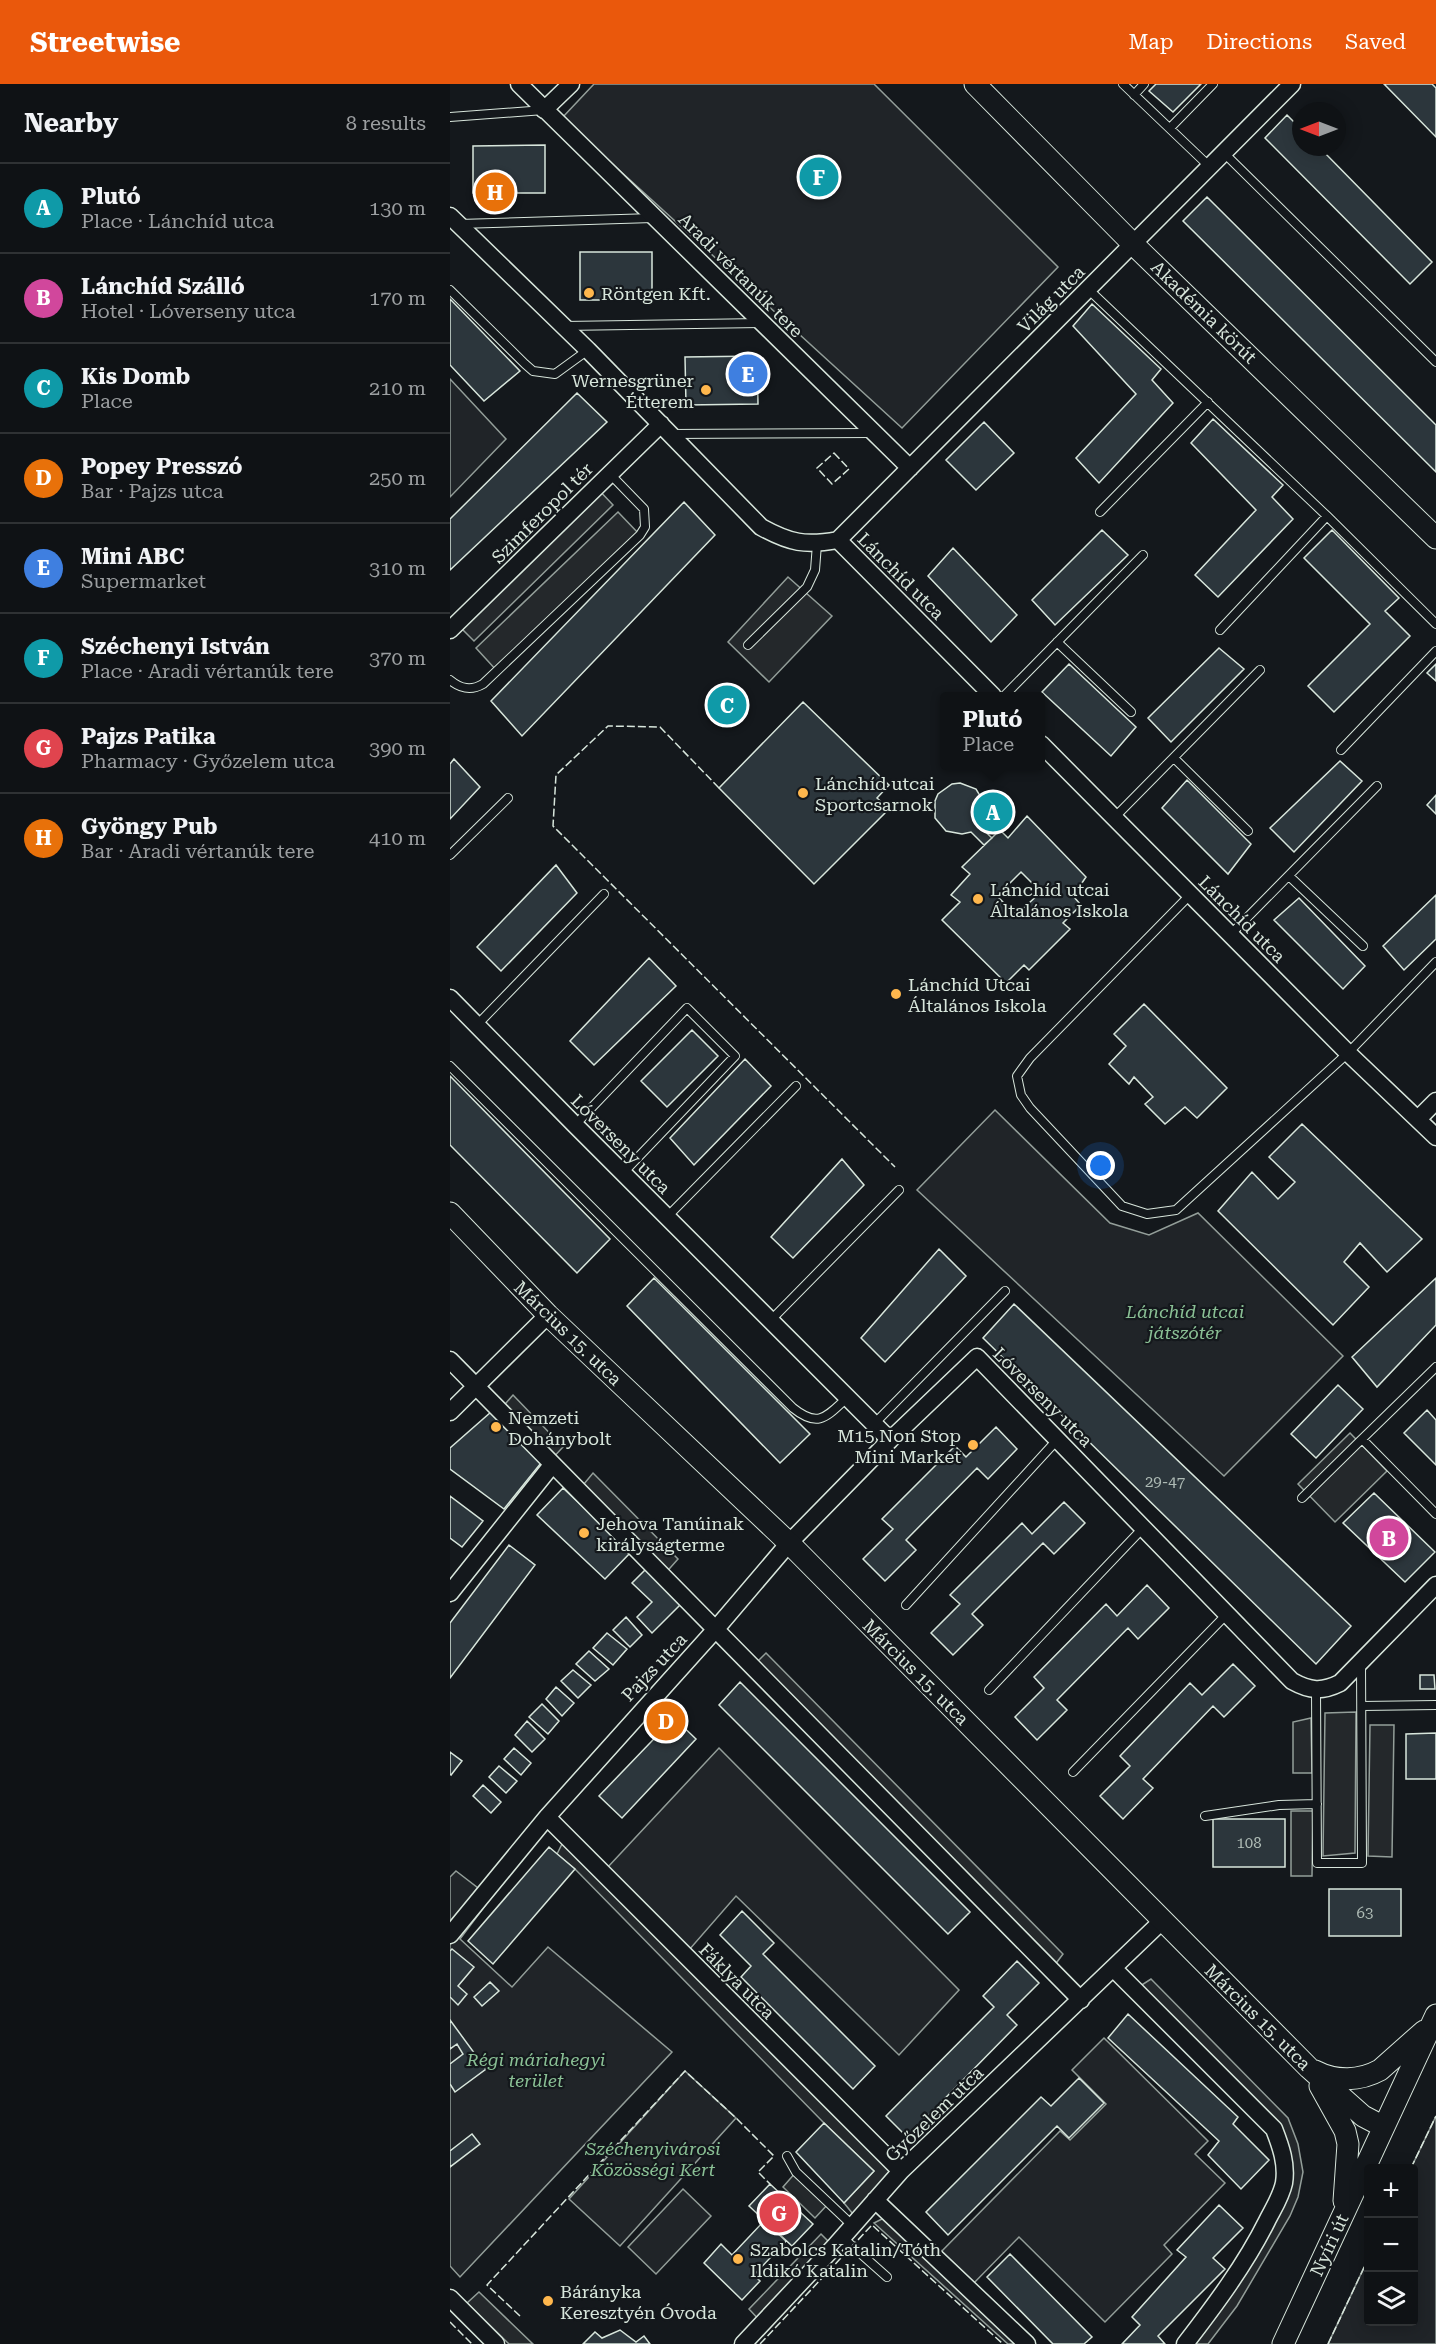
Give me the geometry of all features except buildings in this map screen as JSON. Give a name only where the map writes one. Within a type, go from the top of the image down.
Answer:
[{"type":"street","name":"Aradi vértanúk tere","points":[[519,84],[910,468]]},
{"type":"street","points":[[544,110],[571,84]]},
{"type":"street","name":"Akadémia körút","points":[[975,84],[1133,244],[1436,538]]},
{"type":"street","name":"Világ utca","points":[[838,540],[1292,84]]},
{"type":"street","points":[[454,220],[564,326],[665,429]]},
{"type":"street","name":"Szimferopol tér","points":[[450,630],[609,474],[665,429]]},
{"type":"street","name":"Lánchíd utca","points":[[665,429],[761,527],[784,540],[817,544],[838,540],[989,692]]},
{"type":"street","name":"Lánchíd utca","points":[[1045,748],[1190,896],[1436,1137]]},
{"type":"street","name":"Lóverseny utca","points":[[450,998],[890,1440],[977,1357],[1292,1681],[1304,1688],[1316,1690]]},
{"type":"street","points":[[1418,1119],[1436,1101]]},
{"type":"street","name":"Március 15. utca","points":[[450,1213],[548,1315],[789,1543],[1309,2068],[1363,2116],[1384,2127]]},
{"type":"street","points":[[450,1412],[548,1315]]},
{"type":"street","points":[[450,1360],[1081,2000]]},
{"type":"street","name":"Pajzs utca","points":[[450,1935],[547,1817],[715,1630],[789,1543],[890,1440]]},
{"type":"street","points":[[450,1593],[552,1465]]},
{"type":"street","points":[[1316,1690],[1329,1689],[1340,1683],[1436,1585]]},
{"type":"street","name":"Fáklya utca","points":[[547,1817],[901,2171]]},
{"type":"street","name":"Győzelem utca","points":[[742,2344],[901,2171],[1162,1921]]},
{"type":"street","points":[[1114,1969],[1274,2129],[1282,2149],[1285,2170],[1283,2184],[1275,2206],[1262,2232],[1220,2298],[1185,2344]]},
{"type":"street","points":[[1309,2068],[1323,2075],[1337,2078],[1349,2079],[1373,2074],[1434,2020]]},
{"type":"street","name":"Nyíri út","points":[[1283,2344],[1434,2020]]},
{"type":"street","points":[[1309,2068],[1345,2131],[1348,2144],[1343,2216]]},
{"type":"street","points":[[875,2200],[1027,2344]]},
{"type":"street","points":[[451,2300],[496,2344]]},
{"type":"lane","points":[[1123,84],[1210,167]]},
{"type":"lane","points":[[1134,95],[1144,84]]},
{"type":"lane","points":[[1170,128],[1213,84]]},
{"type":"lane","points":[[450,117],[544,110]]},
{"type":"lane","points":[[1224,153],[1436,362]]},
{"type":"lane","points":[[454,220],[657,218]]},
{"type":"lane","points":[[1088,289],[1327,516],[1436,624]]},
{"type":"lane","points":[[450,290],[533,371],[555,374],[588,350]]},
{"type":"lane","points":[[564,326],[761,323]]},
{"type":"lane","points":[[1100,512],[1208,402]]},
{"type":"lane","points":[[665,429],[874,433]]},
{"type":"lane","points":[[450,680],[460,687],[469,688],[483,684],[640,535],[645,527],[644,508],[609,474]]},
{"type":"lane","points":[[1220,630],[1327,516]]},
{"type":"lane","points":[[748,645],[807,587],[815,570],[817,544]]},
{"type":"lane","points":[[1008,692],[1143,555]]},
{"type":"lane","points":[[1057,642],[1131,712]]},
{"type":"lane","points":[[1341,750],[1436,651]]},
{"type":"lane","points":[[1114,818],[1260,670]]},
{"type":"lane","points":[[1174,758],[1248,831]]},
{"type":"lane","points":[[1230,935],[1377,786]]},
{"type":"lane","points":[[450,855],[508,798]]},
{"type":"lane","points":[[1289,876],[1363,946]]},
{"type":"lane","points":[[476,1026],[604,894]]},
{"type":"lane","points":[[1190,896],[1030,1058],[1017,1076],[1021,1095],[1030,1108],[1122,1206],[1147,1214],[1176,1210],[1348,1053],[1436,962]]},
{"type":"lane","points":[[574,1125],[687,1008],[735,1056],[622,1173]]},
{"type":"lane","points":[[450,1066],[802,1416],[812,1420],[820,1419],[848,1397]]},
{"type":"lane","points":[[667,1217],[796,1086]]},
{"type":"lane","points":[[771,1320],[899,1190]]},
{"type":"lane","points":[[874,1424],[1005,1291]]},
{"type":"lane","points":[[1302,1498],[1436,1367]]},
{"type":"lane","points":[[1362,1438],[1436,1514]]},
{"type":"lane","points":[[906,1605],[1057,1440]]},
{"type":"lane","points":[[989,1690],[1143,1528]]},
{"type":"lane","points":[[1072,1772],[1226,1615]]},
{"type":"lane","points":[[1316,1690],[1317,1863],[1362,1863],[1360,1661]]},
{"type":"lane","points":[[1362,1706],[1436,1705]]},
{"type":"lane","points":[[1205,1816],[1279,1805],[1317,1804]]},
{"type":"lane","points":[[787,2156],[796,2172],[887,2277]]},
{"type":"green space","points":[[594,84],[874,84],[1058,267],[902,428],[562,118]]},
{"type":"green space","points":[[450,379],[506,439],[450,497]]},
{"type":"green space","name":"Lánchíd utcai játszótér","points":[[995,1110],[1110,1223],[1149,1235],[1198,1213],[1343,1356],[1224,1476],[917,1190]]},
{"type":"green space","points":[[719,1748],[959,1990],[899,2055],[736,1896],[689,1950],[607,1868]]},
{"type":"green space","name":"Régi máriahegyi terület","points":[[456,1871],[491,1898],[460,1939],[512,1987],[548,1947],[672,2052],[460,2277],[450,2266],[450,1877]]},
{"type":"green space","points":[[1104,2038],[1208,2141],[1195,2154],[1225,2183],[1164,2245],[1172,2254],[1105,2322],[1019,2237],[971,2286],[939,2254],[1060,2131],[1070,2140],[1106,2104],[1072,2070]]},
{"type":"green space","name":"Széchenyivárosi Közösségi Kert","points":[[685,2071],[736,2118],[620,2246],[569,2199]]},
{"type":"green space","points":[[1436,2116],[1436,2344],[1328,2344],[1364,2268],[1364,2326],[1418,2326],[1418,2164],[1413,2164]]},
{"type":"green space","points":[[683,2189],[711,2216],[656,2274],[628,2247]]},
{"type":"shaded area","points":[[596,487],[613,505],[474,641],[457,624]]},
{"type":"shaded area","points":[[618,512],[640,535],[497,671],[476,648]]},
{"type":"shaded area","points":[[788,577],[832,616],[769,682],[728,642]]},
{"type":"shaded area","points":[[513,1395],[563,1447],[549,1462],[500,1410]]},
{"type":"shaded area","points":[[1350,1433],[1387,1471],[1335,1522],[1298,1484]]},
{"type":"shaded area","points":[[593,1473],[678,1559],[663,1576],[579,1490]]},
{"type":"shaded area","points":[[766,1653],[1063,1954],[1051,1970],[751,1668]]},
{"type":"shaded area","points":[[1356,1712],[1355,1853],[1323,1856],[1325,1713]]},
{"type":"shaded area","points":[[1311,1718],[1312,1773],[1293,1773],[1293,1722]]},
{"type":"shaded area","points":[[1370,1725],[1394,1725],[1392,1857],[1368,1856]]},
{"type":"shaded area","points":[[1291,1811],[1313,1811],[1312,1876],[1291,1876]]},
{"type":"shaded area","points":[[566,1836],[895,2165],[853,2214],[844,2203],[874,2171],[575,1869],[557,1854]]},
{"type":"shaded area","points":[[1151,1979],[1288,2118],[1298,2144],[1303,2172],[1298,2197],[1290,2216],[1237,2306],[1208,2344],[1185,2344],[1279,2198],[1282,2149],[1134,1990]]},
{"type":"shaded area","points":[[796,2172],[828,2204],[815,2218],[783,2187]]},
{"type":"shaded area","points":[[888,2216],[1026,2344],[1008,2344],[874,2223]]},
{"type":"shaded area","points":[[821,2234],[834,2247],[762,2323],[749,2309]]},
{"type":"shaded area","points":[[479,2292],[533,2344],[509,2344],[467,2303]]},
{"type":"fence","points":[[834,453],[849,469],[832,484],[817,468],[834,453]]},
{"type":"fence","points":[[719,788],[660,727],[608,726],[556,775],[553,826],[895,1167]]},
{"type":"fence","points":[[520,2316],[487,2285],[685,2071],[774,2156],[758,2172],[770,2184]]},
{"type":"fence","points":[[1413,2164],[1436,2116]]},
{"type":"fence","points":[[760,2344],[872,2225],[1003,2344]]},
{"type":"fence","points":[[1328,2344],[1364,2268]]},
{"type":"fence","points":[[450,2322],[472,2344]]},
{"type":"place","name":"Széchenyi István","points":[[819,177]]},
{"type":"place","name":"Gyöngy Pub","points":[[495,192]]},
{"type":"place","name":"Röntgen Kft.","points":[[589,293]]},
{"type":"place","name":"Mini ABC","points":[[748,374]]},
{"type":"place","name":"Wernesgrüner Étterem","points":[[706,390]]},
{"type":"place","name":"Kis Domb","points":[[727,705]]},
{"type":"place","name":"Lánchíd utcai Sportcsarnok","points":[[803,793]]},
{"type":"place","name":"Plutó","points":[[993,812]]},
{"type":"place","name":"Lánchíd utcai Általános Iskola","points":[[978,899]]},
{"type":"place","name":"Lánchíd Utcai Általános Iskola","points":[[896,994]]},
{"type":"place","name":"Nemzeti Dohánybolt","points":[[496,1427]]},
{"type":"place","name":"M15 Non Stop Mini Market","points":[[973,1445]]},
{"type":"place","name":"Jehova Tanúinak királyságterme","points":[[584,1533]]},
{"type":"place","name":"Lánchíd Szálló","points":[[1389,1538]]},
{"type":"place","name":"Popey Presszó","points":[[666,1721]]},
{"type":"place","name":"Pajzs Patika","points":[[779,2213]]},
{"type":"place","name":"Szabolcs Katalin/Tóth Ildikó Katalin","points":[[738,2259]]},
{"type":"place","name":"Bárányka Keresztyén Óvoda","points":[[548,2301]]}]
